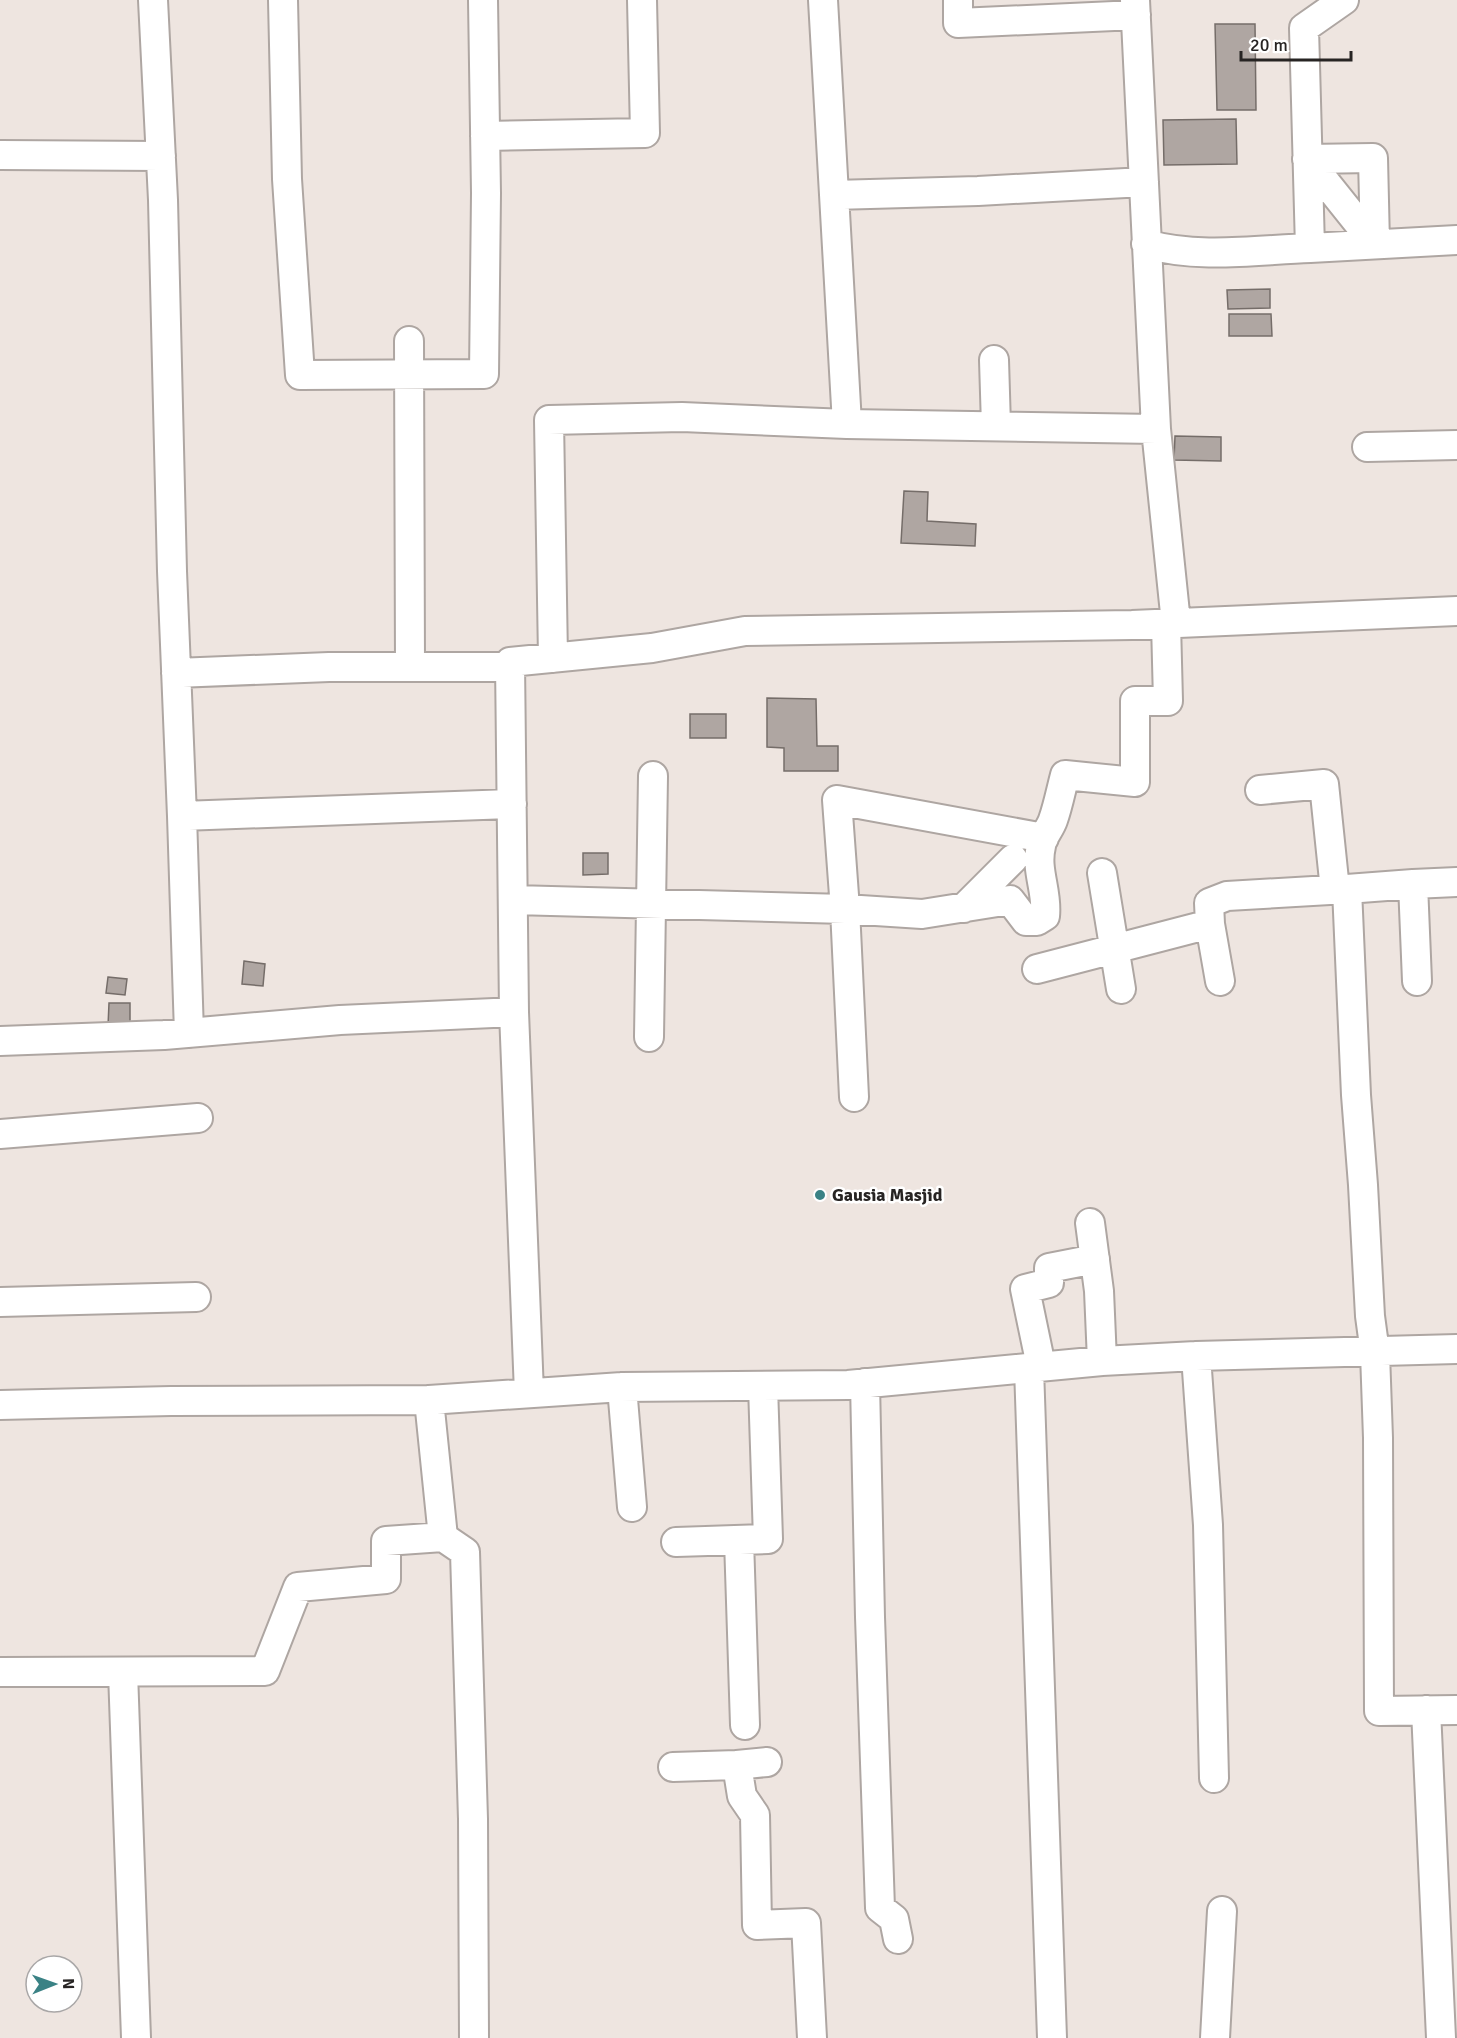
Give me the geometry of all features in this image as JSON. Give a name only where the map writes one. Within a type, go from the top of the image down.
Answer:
[{"type":"street","points":[[153,0],[161,156],[189,1033]]},
{"type":"street","points":[[283,0],[287,179],[300,375],[484,374],[483,0]]},
{"type":"street","points":[[485,136],[645,133],[642,0]]},
{"type":"street","points":[[823,0],[847,424]]},
{"type":"street","points":[[514,900],[845,909],[922,914],[1010,900],[1026,921],[1037,921],[1045,916],[1046,903],[1041,886],[1039,864],[1041,845],[1052,821],[1065,775],[1135,782],[1135,701],[1168,701],[1171,623],[1156,429],[1136,7],[958,23],[958,0]]},
{"type":"street","points":[[1310,248],[1304,28],[1344,0]]},
{"type":"street","points":[[0,155],[161,156]]},
{"type":"street","points":[[1307,159],[1373,158],[1375,244]]},
{"type":"street","points":[[1307,159],[1375,244]]},
{"type":"street","points":[[834,195],[978,191],[1144,182]]},
{"type":"street","points":[[1146,244],[1170,251],[1209,252],[1457,240]]},
{"type":"street","points":[[409,341],[410,667]]},
{"type":"street","points":[[994,360],[996,426]]},
{"type":"street","points":[[553,658],[549,420],[682,417],[847,424],[1156,429]]},
{"type":"street","points":[[1367,447],[1457,445]]},
{"type":"street","points":[[529,1393],[514,1012],[510,662],[652,648],[745,631],[1171,623],[1457,611]]},
{"type":"street","points":[[176,673],[329,667],[510,667]]},
{"type":"street","points":[[649,1037],[653,776]]},
{"type":"street","points":[[1260,790],[1324,784],[1341,889],[1363,1185],[1370,1316],[1375,1353],[1378,1450],[1379,1711],[1457,1710]]},
{"type":"street","points":[[854,1097],[837,800],[1044,838]]},
{"type":"street","points":[[182,816],[512,804]]},
{"type":"street","points":[[964,908],[1013,859]]},
{"type":"street","points":[[1102,873],[1121,989]]},
{"type":"street","points":[[1220,981],[1210,924],[1209,903],[1227,896],[1457,882]]},
{"type":"street","points":[[1413,884],[1417,981]]},
{"type":"street","points":[[1037,969],[1210,924]]},
{"type":"street","points":[[0,1041],[189,1033],[352,1019],[514,1012]]},
{"type":"street","points":[[0,1134],[198,1118]]},
{"type":"street","points":[[1090,1223],[1099,1291],[1102,1361]]},
{"type":"street","points":[[1052,2038],[1035,1367],[1025,1289],[1049,1283],[1049,1268],[1095,1259]]},
{"type":"street","points":[[0,1302],[196,1298]]},
{"type":"street","points":[[0,1405],[171,1401],[429,1400],[622,1388],[865,1383],[1102,1361],[1196,1356],[1375,1353],[1457,1349]]},
{"type":"street","points":[[1196,1356],[1208,1525],[1214,1778]]},
{"type":"street","points":[[865,1383],[870,1629],[880,1908],[894,1919],[898,1939]]},
{"type":"street","points":[[676,1542],[768,1539],[763,1386]]},
{"type":"street","points":[[622,1388],[632,1507]]},
{"type":"street","points":[[429,1400],[443,1538]]},
{"type":"street","points":[[0,1672],[265,1671],[298,1587],[386,1579],[386,1541],[443,1538],[465,1552],[473,1819],[474,2038]]},
{"type":"street","points":[[739,1540],[745,1725]]},
{"type":"street","points":[[123,1672],[136,2038]]},
{"type":"street","points":[[1426,1710],[1441,2038]]},
{"type":"street","points":[[673,1767],[767,1762]]},
{"type":"street","points":[[737,1765],[742,1796],[755,1815],[757,1925],[806,1923],[812,2038]]},
{"type":"street","points":[[1215,2038],[1222,1911]]},
{"type":"building","points":[[1215,24],[1255,24],[1256,110],[1217,110]]},
{"type":"building","points":[[1236,119],[1237,164],[1164,165],[1163,120]]},
{"type":"building","points":[[1270,289],[1270,308],[1228,309],[1227,290]]},
{"type":"building","points":[[1229,314],[1271,314],[1272,336],[1229,336]]},
{"type":"building","points":[[1175,436],[1221,437],[1221,461],[1174,460]]},
{"type":"building","points":[[904,491],[928,492],[927,521],[976,524],[975,546],[901,543]]},
{"type":"building","points":[[767,698],[816,699],[817,746],[838,746],[838,771],[784,771],[784,748],[767,747]]},
{"type":"building","points":[[690,714],[726,714],[726,738],[690,738]]},
{"type":"building","points":[[583,853],[608,853],[608,874],[583,875]]},
{"type":"building","points":[[244,961],[265,964],[263,986],[242,984]]},
{"type":"building","points":[[108,977],[127,979],[125,995],[106,993]]},
{"type":"building","points":[[109,1003],[130,1003],[130,1026],[108,1026]]},
{"type":"place","name":"Gausia Masjid","points":[[820,1195]]}]
